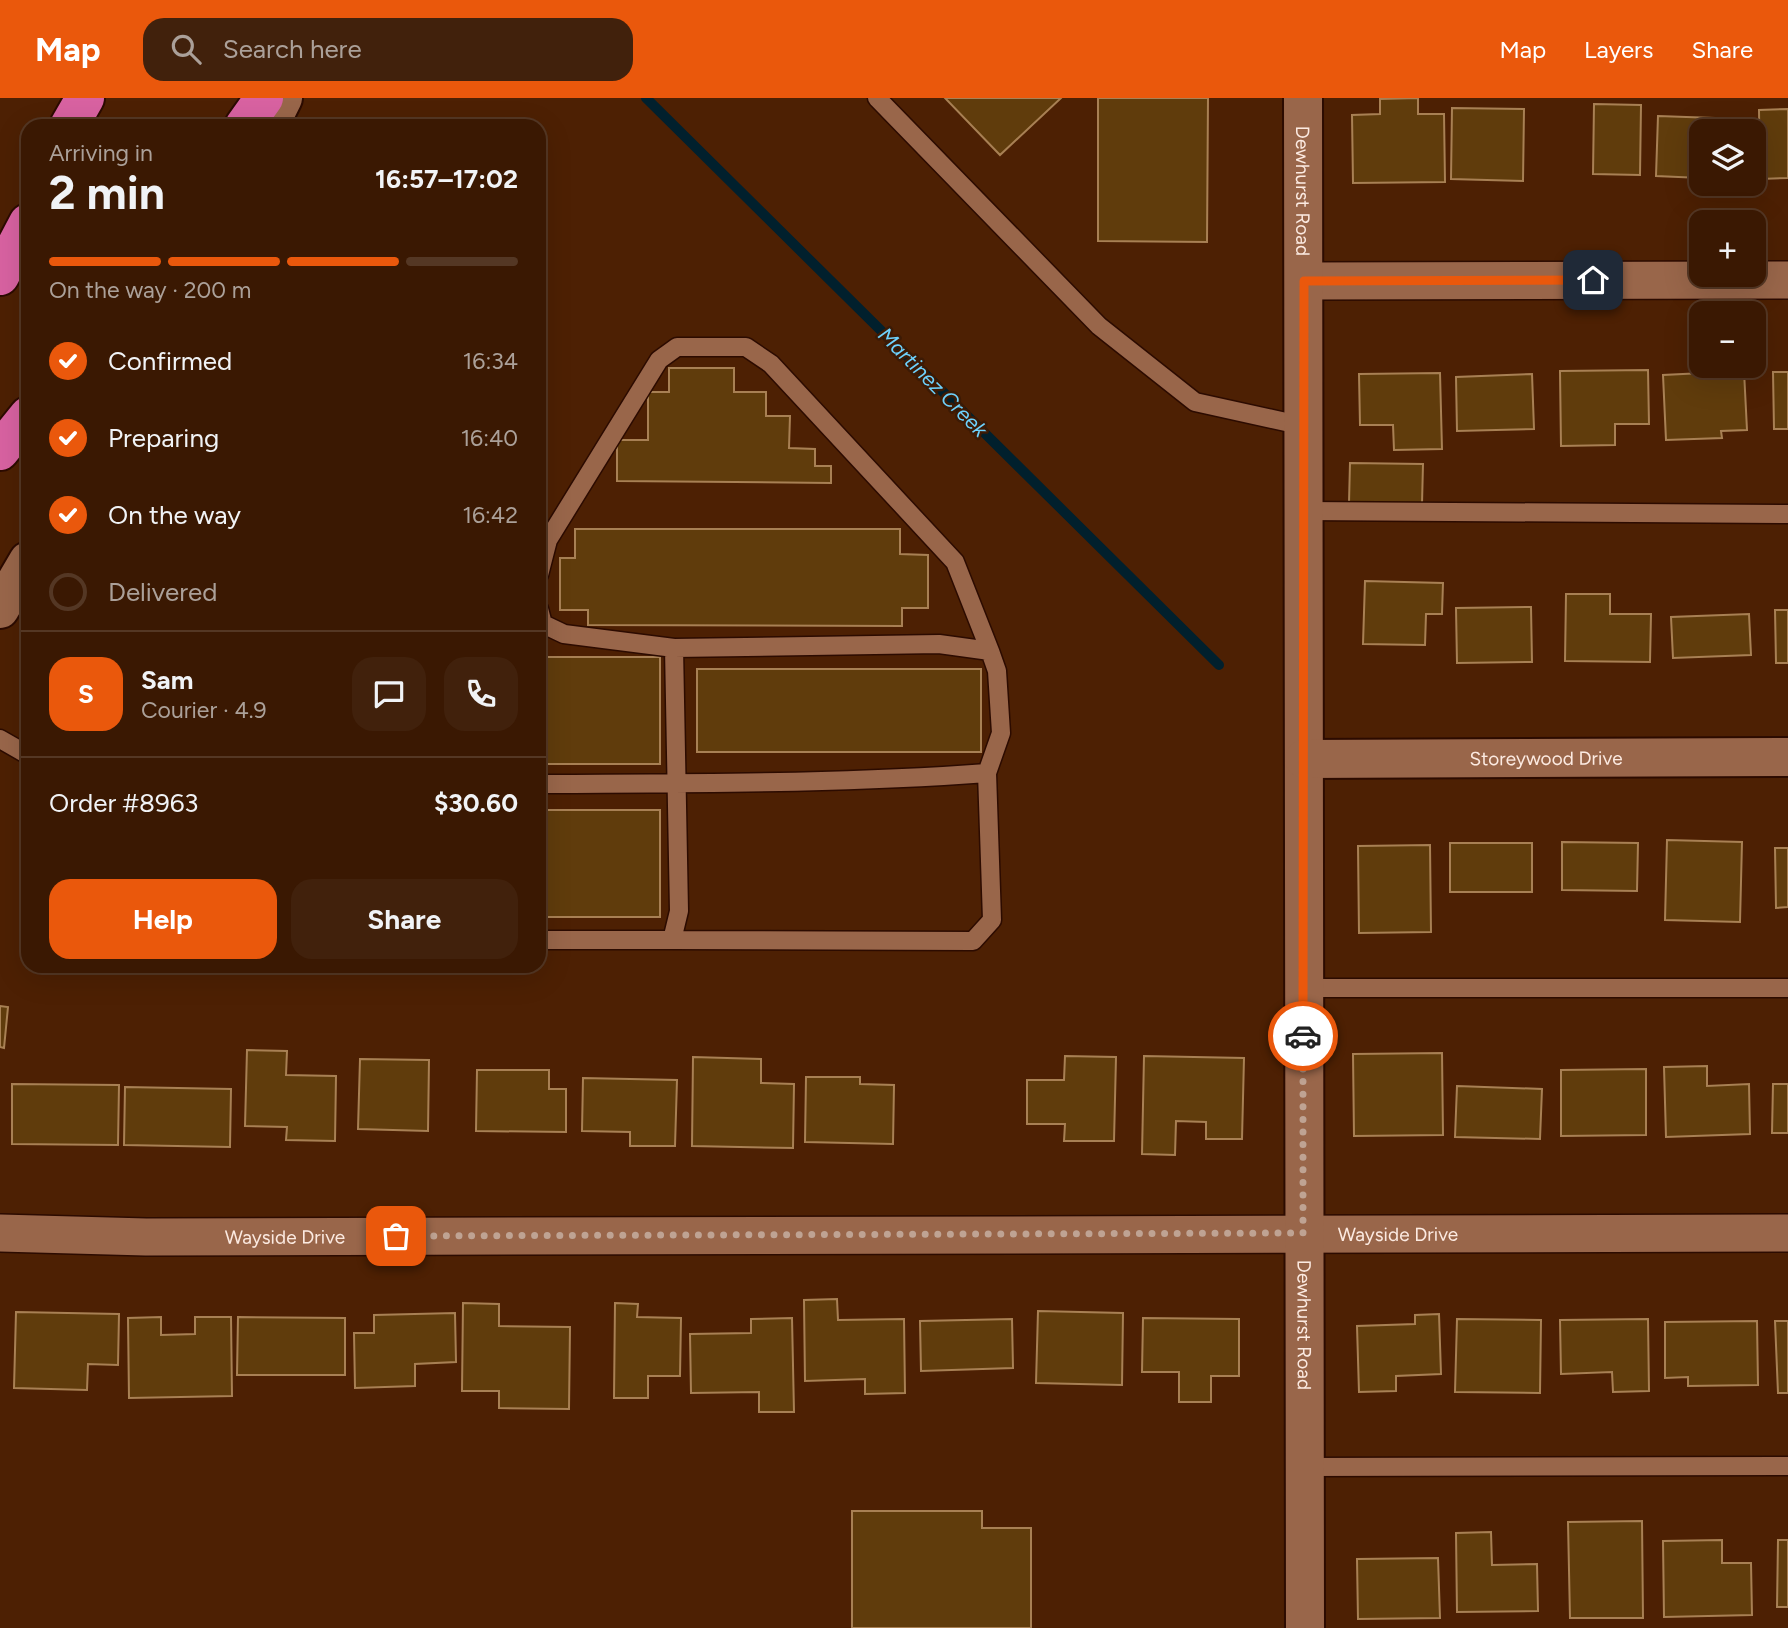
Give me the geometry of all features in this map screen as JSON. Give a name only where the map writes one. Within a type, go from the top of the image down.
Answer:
[{"type":"highway","points":[[73,119],[85,98]]},
{"type":"highway","points":[[83,119],[94,98]]},
{"type":"highway","points":[[249,119],[264,98]]},
{"type":"highway","points":[[0,241],[21,206]]},
{"type":"highway","points":[[0,276],[21,236]]},
{"type":"highway","points":[[0,451],[21,425]]},
{"type":"street","points":[[273,119],[284,98]]},
{"type":"street","name":"Dewhurst Road","points":[[1303,98],[1305,1628]]},
{"type":"street","points":[[1304,281],[1788,279]]},
{"type":"street","points":[[0,609],[21,573]]},
{"type":"street","name":"Storeywood Drive","points":[[1304,759],[1788,757]]},
{"type":"street","name":"Wayside Drive","points":[[0,1233],[146,1237],[1788,1233]]},
{"type":"lane","points":[[877,98],[1099,326],[1195,402],[1304,426]]},
{"type":"lane","points":[[546,548],[548,540],[659,360],[677,347],[746,347],[771,364],[955,562],[997,671],[1002,733],[987,773],[992,920],[973,941],[546,940]]},
{"type":"lane","points":[[1304,511],[1788,514]]},
{"type":"lane","points":[[546,625],[564,634],[674,648],[939,644],[990,651]]},
{"type":"lane","points":[[672,940],[679,911],[674,648]]},
{"type":"lane","points":[[0,739],[21,751]]},
{"type":"lane","points":[[546,784],[987,773]]},
{"type":"lane","points":[[1304,988],[1788,988]]},
{"type":"lane","points":[[1305,1467],[1788,1466]]},
{"type":"building","points":[[945,98],[1061,98],[1000,155]]},
{"type":"building","points":[[1098,98],[1208,98],[1207,242],[1098,241]]},
{"type":"building","points":[[1418,98],[1418,114],[1444,114],[1445,182],[1353,183],[1352,115],[1380,114],[1380,99]]},
{"type":"building","points":[[1594,104],[1641,105],[1640,175],[1593,174]]},
{"type":"building","points":[[1452,108],[1524,109],[1523,181],[1451,179]]},
{"type":"building","points":[[1788,109],[1788,178],[1766,179],[1766,119],[1759,119],[1759,110]]},
{"type":"building","points":[[1658,116],[1743,119],[1689,119],[1689,177],[1656,176]]},
{"type":"building","points":[[669,368],[734,368],[734,392],[766,392],[766,416],[790,416],[789,448],[815,449],[815,466],[831,466],[831,483],[617,481],[617,440],[648,440],[648,392],[669,392]]},
{"type":"building","points":[[1648,370],[1649,424],[1615,424],[1615,445],[1561,446],[1560,371]]},
{"type":"building","points":[[1773,372],[1788,372],[1788,429],[1774,429]]},
{"type":"building","points":[[1440,373],[1442,449],[1394,450],[1393,425],[1360,425],[1359,374]]},
{"type":"building","points":[[1532,374],[1534,429],[1457,431],[1456,377]]},
{"type":"building","points":[[1689,374],[1689,378],[1744,378],[1747,430],[1721,431],[1722,438],[1666,440],[1663,375]]},
{"type":"building","points":[[1350,463],[1423,464],[1422,504],[1349,503]]},
{"type":"building","points":[[575,529],[900,529],[900,554],[928,555],[928,608],[902,608],[902,626],[588,625],[588,610],[560,610],[560,558],[575,558]]},
{"type":"building","points":[[1365,581],[1443,583],[1442,614],[1426,614],[1425,645],[1363,644]]},
{"type":"building","points":[[1566,594],[1610,594],[1610,614],[1651,614],[1650,662],[1565,661]]},
{"type":"building","points":[[1531,607],[1532,662],[1457,663],[1456,608]]},
{"type":"building","points":[[1775,610],[1788,610],[1788,663],[1776,663]]},
{"type":"building","points":[[1749,614],[1751,655],[1673,658],[1671,617]]},
{"type":"building","points":[[546,657],[660,657],[660,764],[546,764]]},
{"type":"building","points":[[697,669],[981,669],[981,752],[697,752]]},
{"type":"building","points":[[546,810],[660,810],[660,917],[546,917]]},
{"type":"building","points":[[1667,840],[1742,842],[1740,922],[1665,920]]},
{"type":"building","points":[[1562,842],[1638,843],[1637,891],[1562,890]]},
{"type":"building","points":[[1450,843],[1532,843],[1532,892],[1450,892]]},
{"type":"building","points":[[1430,845],[1431,932],[1359,933],[1358,846]]},
{"type":"building","points":[[1775,848],[1788,848],[1788,907],[1776,908]]},
{"type":"building","points":[[0,1006],[8,1007],[4,1048],[0,1047]]},
{"type":"building","points":[[247,1050],[287,1051],[286,1075],[336,1076],[335,1141],[286,1140],[287,1127],[245,1126]]},
{"type":"building","points":[[1442,1053],[1443,1135],[1354,1136],[1353,1054]]},
{"type":"building","points":[[1065,1056],[1116,1057],[1114,1141],[1064,1141],[1065,1124],[1027,1124],[1027,1080],[1064,1080]]},
{"type":"building","points":[[1144,1056],[1244,1058],[1242,1139],[1206,1139],[1206,1122],[1176,1121],[1175,1155],[1142,1154]]},
{"type":"building","points":[[693,1057],[761,1059],[761,1083],[794,1084],[793,1148],[692,1146]]},
{"type":"building","points":[[360,1059],[429,1060],[428,1131],[358,1129]]},
{"type":"building","points":[[1707,1066],[1707,1086],[1749,1084],[1750,1134],[1666,1137],[1664,1067]]},
{"type":"building","points":[[1646,1069],[1646,1135],[1561,1136],[1561,1070]]},
{"type":"building","points":[[477,1070],[549,1070],[549,1089],[566,1089],[566,1132],[476,1131]]},
{"type":"building","points":[[806,1077],[860,1077],[860,1084],[894,1085],[893,1144],[805,1142]]},
{"type":"building","points":[[583,1078],[677,1080],[675,1146],[630,1146],[630,1132],[582,1131]]},
{"type":"building","points":[[12,1084],[119,1085],[118,1145],[12,1144]]},
{"type":"building","points":[[1773,1084],[1788,1084],[1788,1133],[1772,1133]]},
{"type":"building","points":[[1457,1086],[1542,1089],[1540,1139],[1455,1137]]},
{"type":"building","points":[[125,1087],[231,1089],[230,1147],[124,1145]]},
{"type":"building","points":[[837,1299],[838,1320],[904,1319],[905,1393],[865,1394],[865,1379],[805,1381],[804,1300]]},
{"type":"building","points":[[463,1303],[499,1304],[499,1326],[570,1327],[569,1409],[499,1408],[499,1391],[462,1391]]},
{"type":"building","points":[[615,1303],[638,1304],[637,1317],[681,1318],[680,1376],[648,1376],[648,1398],[614,1398]]},
{"type":"building","points":[[1038,1311],[1123,1313],[1122,1385],[1036,1383]]},
{"type":"building","points":[[16,1312],[119,1314],[118,1365],[88,1364],[87,1390],[14,1388]]},
{"type":"building","points":[[455,1313],[456,1362],[415,1364],[415,1386],[355,1388],[354,1333],[374,1333],[374,1315]]},
{"type":"building","points":[[1439,1314],[1441,1374],[1396,1376],[1396,1391],[1359,1392],[1357,1326],[1415,1324],[1415,1315]]},
{"type":"building","points":[[161,1317],[161,1335],[195,1334],[195,1317],[231,1317],[232,1396],[129,1398],[128,1318]]},
{"type":"building","points":[[238,1317],[345,1318],[345,1375],[237,1375]]},
{"type":"building","points":[[792,1318],[794,1412],[759,1412],[759,1392],[691,1393],[690,1334],[751,1333],[751,1319]]},
{"type":"building","points":[[1143,1318],[1239,1319],[1239,1376],[1211,1376],[1211,1402],[1179,1402],[1179,1372],[1142,1372]]},
{"type":"building","points":[[1012,1319],[1013,1368],[921,1371],[920,1321]]},
{"type":"building","points":[[1457,1319],[1541,1320],[1540,1393],[1455,1392]]},
{"type":"building","points":[[1648,1319],[1649,1391],[1613,1392],[1612,1372],[1561,1374],[1560,1320]]},
{"type":"building","points":[[1757,1321],[1758,1385],[1688,1386],[1688,1377],[1665,1378],[1665,1322]]},
{"type":"building","points":[[1775,1321],[1788,1321],[1788,1393],[1778,1393]]},
{"type":"building","points":[[852,1511],[982,1511],[982,1528],[1031,1528],[1031,1628],[852,1628]]},
{"type":"building","points":[[1642,1521],[1643,1618],[1570,1618],[1568,1522]]},
{"type":"building","points":[[1491,1532],[1492,1565],[1537,1564],[1538,1611],[1457,1612],[1456,1533]]},
{"type":"building","points":[[1722,1540],[1722,1563],[1751,1563],[1752,1615],[1664,1617],[1663,1541]]},
{"type":"building","points":[[1778,1540],[1788,1540],[1788,1607],[1777,1607]]},
{"type":"building","points":[[1438,1558],[1440,1618],[1358,1619],[1357,1559]]},
{"type":"waterway","name":"Martinez Creek","points":[[646,98],[1219,665]]},
{"type":"way so far","points":[[396,1236],[1303,1233],[1303,1036]]},
{"type":"route","points":[[1303,1036],[1304,281],[1593,280]]}]
